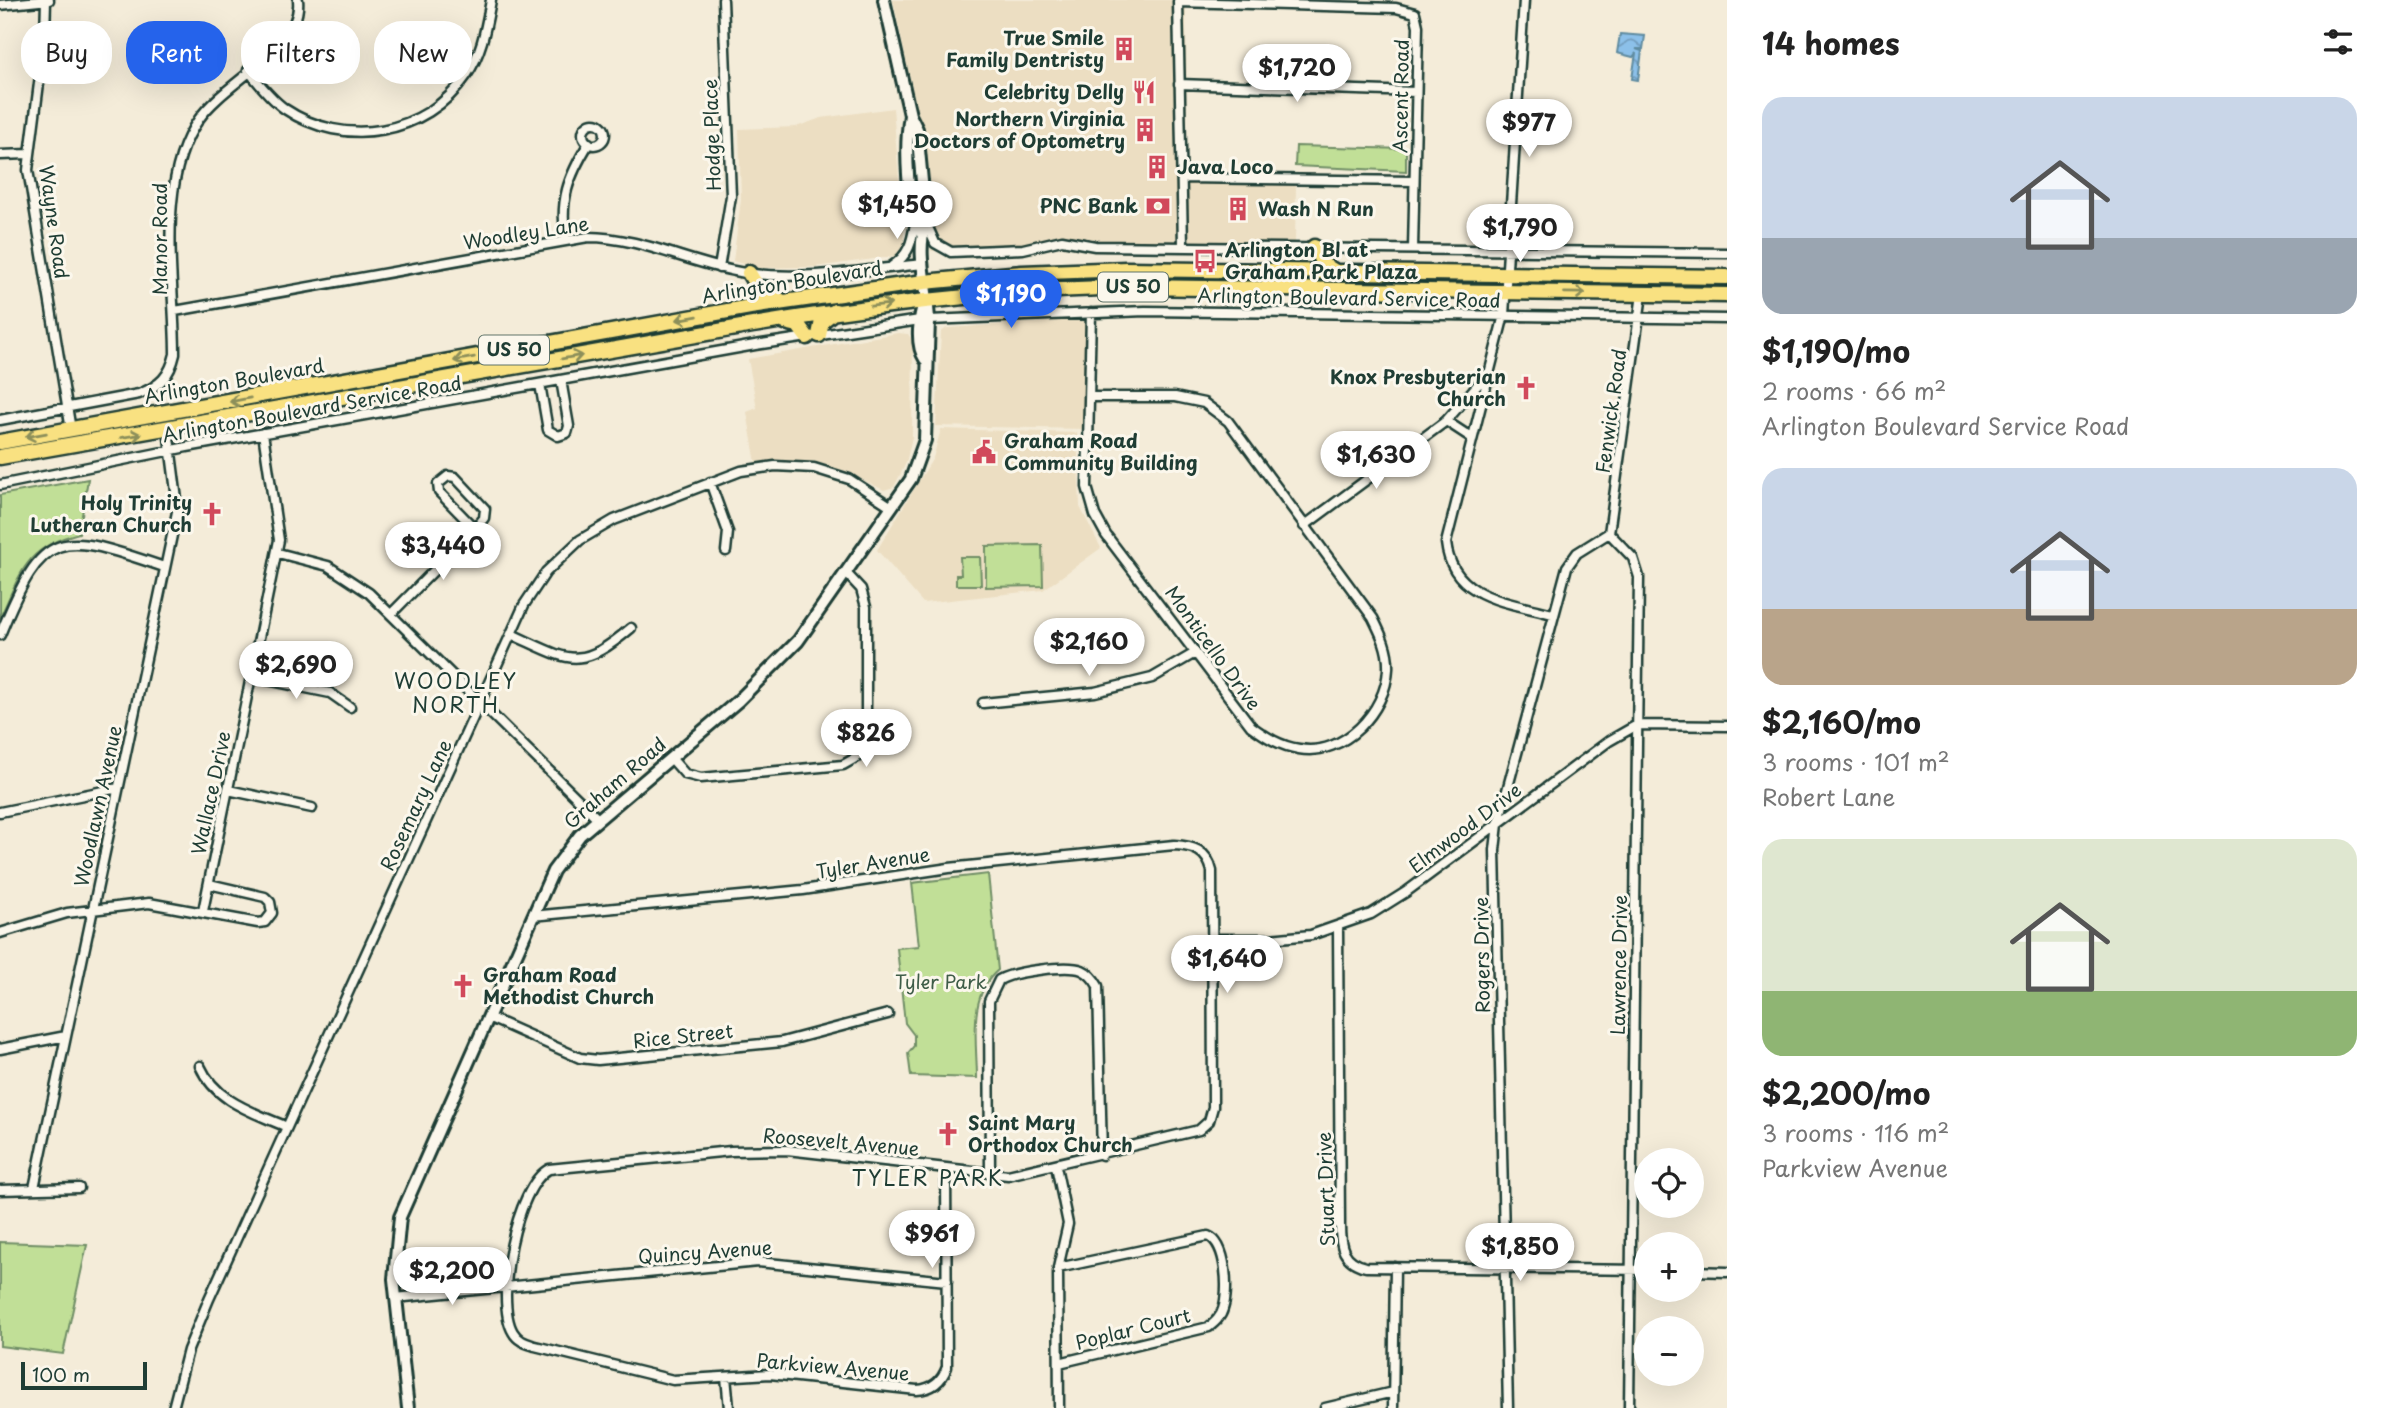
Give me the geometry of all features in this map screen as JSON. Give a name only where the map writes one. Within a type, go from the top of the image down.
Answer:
[{"type":"highway","points":[[1296,271],[1309,260],[1314,247]]},
{"type":"highway","points":[[1314,247],[1324,265],[1334,271]]},
{"type":"highway","name":"Arlington Boulevard","points":[[0,442],[792,301],[924,282],[1063,271],[1334,271],[1727,277]]},
{"type":"highway","points":[[749,273],[756,288],[765,296],[792,301]]},
{"type":"highway","name":"Arlington Boulevard","points":[[0,457],[168,430],[776,321],[925,300],[1045,289],[1133,287],[1727,295]]},
{"type":"highway","points":[[776,321],[798,325],[813,336],[822,321],[835,311]]},
{"type":"highway","points":[[168,430],[172,420],[192,409]]},
{"type":"street","points":[[0,5],[47,0]]},
{"type":"street","name":"Wayne Road","points":[[47,0],[45,36],[29,154],[30,195],[72,429]]},
{"type":"street","name":"Manor Road","points":[[295,21],[298,0]]},
{"type":"street","points":[[261,84],[285,108],[320,126],[353,132],[387,130],[413,121],[433,110],[456,90],[479,53],[491,0]]},
{"type":"street","name":"Hodge Place","points":[[719,268],[731,196],[723,0]]},
{"type":"street","name":"Graham Road","points":[[408,1408],[393,1259],[400,1217],[532,916],[564,852],[597,819],[765,678],[810,626],[847,574],[911,478],[924,450],[928,414],[917,129],[910,115],[884,0]]},
{"type":"street","points":[[1524,0],[1504,315],[1447,531],[1450,561],[1461,580],[1478,593],[1553,614]]},
{"type":"street","name":"Ascent Road","points":[[1179,84],[1178,2],[1409,10],[1417,20],[1413,249]]},
{"type":"street","name":"Manor Road","points":[[68,407],[139,394],[159,385],[169,374],[175,354],[172,196],[182,151],[211,103],[241,77]]},
{"type":"street","points":[[1184,245],[1179,84],[1416,92]]},
{"type":"street","points":[[566,240],[562,219],[564,193],[570,174],[589,143]]},
{"type":"street","points":[[0,155],[29,154]]},
{"type":"street","points":[[1183,178],[1415,181]]},
{"type":"street","points":[[920,223],[935,243],[951,252],[1023,249],[1062,240],[1095,246],[1727,253]]},
{"type":"street","points":[[890,267],[903,259],[912,245],[920,223]]},
{"type":"street","name":"Woodley Lane","points":[[175,311],[588,237],[620,239],[719,268],[749,273],[795,275],[923,264]]},
{"type":"street","name":"Fenwick Road","points":[[1609,533],[1642,294]]},
{"type":"street","name":"Arlington Boulevard Service Road","points":[[0,485],[263,433],[813,336],[925,320],[1091,313],[1727,319]]},
{"type":"street","name":"Monticello Drive","points":[[1089,397],[1175,397],[1204,403],[1228,421],[1373,618],[1384,639],[1389,666],[1386,687],[1377,707],[1356,732],[1335,745],[1301,750],[1271,740],[1251,726],[1095,515],[1087,487],[1089,397],[1091,313]]},
{"type":"street","points":[[1304,526],[1446,421],[1490,371]]},
{"type":"street","points":[[540,384],[548,430],[558,436],[566,433],[569,426],[561,380]]},
{"type":"street","points":[[0,419],[68,407]]},
{"type":"street","points":[[1446,421],[1472,438]]},
{"type":"street","points":[[64,446],[72,429]]},
{"type":"street","name":"Woodlawn Avenue","points":[[34,1188],[178,500],[168,430]]},
{"type":"street","name":"Wallace Drive","points":[[203,911],[278,553],[278,516],[263,433]]},
{"type":"street","name":"Rosemary Lane","points":[[173,1408],[193,1337],[286,1127],[524,605],[546,572],[580,540],[614,520],[710,482],[754,468],[814,468],[849,479],[892,507]]},
{"type":"street","points":[[391,614],[475,529],[484,518],[485,509],[455,477],[444,477],[438,484],[439,492],[475,529]]},
{"type":"street","points":[[710,482],[728,532],[726,551]]},
{"type":"street","name":"Rogers Drive","points":[[1508,1408],[1495,850],[1498,824],[1553,614],[1571,560],[1609,533]]},
{"type":"street","name":"Lawrence Drive","points":[[1609,533],[1633,558],[1639,571],[1629,1408]]},
{"type":"street","points":[[0,635],[24,580],[36,562],[53,550],[73,543],[90,543],[164,567]]},
{"type":"street","points":[[278,553],[308,559],[338,571],[363,587],[597,819]]},
{"type":"street","points":[[671,758],[685,774],[701,778],[842,765],[859,756],[866,740],[866,607],[861,589],[847,574]]},
{"type":"street","points":[[511,634],[558,655],[576,659],[594,656],[631,628]]},
{"type":"street","points":[[983,703],[1095,692],[1152,678],[1195,653]]},
{"type":"street","points":[[252,677],[330,693],[350,707]]},
{"type":"street","points":[[1637,724],[1727,726]]},
{"type":"street","name":"Elmwood Drive","points":[[1212,939],[1290,938],[1338,928],[1390,904],[1609,741],[1637,724]]},
{"type":"street","points":[[859,756],[866,763]]},
{"type":"street","points":[[0,812],[118,788]]},
{"type":"street","points":[[228,790],[312,808]]},
{"type":"street","name":"Tyler Avenue","points":[[532,916],[803,890],[948,868],[1174,845],[1199,850],[1210,864],[1212,939]]},
{"type":"street","points":[[0,933],[45,919],[149,903],[258,923],[265,922],[272,913],[271,902],[265,897],[209,884]]},
{"type":"street","name":"Stuart Drive","points":[[1338,928],[1340,1242],[1346,1257],[1360,1266],[1631,1270]]},
{"type":"street","name":"Roosevelt Avenue","points":[[507,1287],[508,1251],[513,1232],[535,1183],[550,1169],[760,1150],[787,1150],[1020,1174],[1193,1133],[1209,1121],[1213,1107],[1212,939]]},
{"type":"street","points":[[990,1173],[989,1001],[999,980],[1016,974],[1076,969],[1089,975],[1098,986],[1102,1155]]},
{"type":"street","name":"Rice Street","points":[[488,1017],[590,1060],[782,1042],[888,1014]]},
{"type":"street","points":[[0,1049],[66,1036]]},
{"type":"street","points":[[200,1066],[210,1084],[226,1099],[286,1127]]},
{"type":"street","points":[[1055,1166],[1068,1224],[1058,1268],[1059,1408]]},
{"type":"street","points":[[946,1168],[947,1280]]},
{"type":"street","points":[[0,1190],[79,1188]]},
{"type":"street","name":"Poplar Court","points":[[1058,1268],[1208,1236],[1218,1241],[1223,1250],[1224,1305],[1218,1318],[1209,1327],[1059,1363]]},
{"type":"street","name":"Quincy Avenue","points":[[507,1287],[758,1262],[947,1280]]},
{"type":"street","points":[[1393,1408],[1395,1267]]},
{"type":"street","points":[[1704,1271],[1727,1272]]},
{"type":"street","name":"Parkview Avenue","points":[[507,1287],[511,1328],[524,1342],[657,1377],[695,1380],[770,1374],[917,1390],[939,1382],[947,1367],[947,1280]]},
{"type":"street","points":[[395,1298],[507,1287]]},
{"type":"street","points":[[726,1377],[729,1408]]},
{"type":"street","points":[[1325,1408],[1393,1392]]},
{"type":"shaded area","points":[[893,0],[1186,0],[1187,183],[1296,184],[1295,242],[1100,243],[1049,238],[1025,245],[931,251],[926,152]]},
{"type":"shaded area","points":[[893,108],[905,249],[896,256],[815,267],[758,268],[733,261],[741,200],[739,129],[796,127],[821,118]]},
{"type":"shaded area","points":[[1091,319],[1089,429],[936,426],[941,332],[947,328]]},
{"type":"shaded area","points":[[898,333],[908,334],[913,341],[912,437],[906,463],[894,487],[884,490],[842,470],[798,461],[756,463],[747,412],[757,408],[748,359]]},
{"type":"shaded area","points":[[941,429],[1077,433],[1080,507],[1101,548],[1043,590],[923,603],[877,550],[933,458]]},
{"type":"green space","points":[[1296,146],[1406,149],[1406,171],[1295,166]]},
{"type":"green space","points":[[88,479],[79,533],[61,539],[36,554],[20,575],[0,618],[0,495]]},
{"type":"green space","points":[[1042,545],[1043,586],[986,587],[986,546]]},
{"type":"green space","points":[[960,557],[980,557],[981,585],[956,585],[956,575],[961,575]]},
{"type":"green space","name":"Tyler Park","points":[[988,874],[998,970],[988,981],[978,1006],[975,1035],[977,1078],[911,1076],[908,1053],[914,1046],[914,1035],[905,1023],[897,948],[919,946],[912,883]]},
{"type":"green space","points":[[0,1242],[87,1245],[63,1354],[0,1346]]},
{"type":"water","points":[[1620,34],[1645,36],[1643,49],[1636,49],[1642,51],[1638,80],[1632,79],[1636,53],[1633,57],[1617,53]]},
{"type":"place","name":"True Smile Family Dentristy","points":[[1124,49]]},
{"type":"place","name":"Celebrity Delly","points":[[1144,92]]},
{"type":"place","name":"Northern Virginia Doctors of Optometry","points":[[1145,130]]},
{"type":"place","name":"Java Loco","points":[[1157,167]]},
{"type":"place","name":"PNC Bank","points":[[1158,206]]},
{"type":"place","name":"Wash N Run","points":[[1238,209]]},
{"type":"place","name":"Arlington Bl at Graham Park Plaza","points":[[1205,261]]},
{"type":"place","name":"Knox Presbyterian Church","points":[[1526,388]]},
{"type":"place","name":"Graham Road Community Building","points":[[984,452]]},
{"type":"place","name":"Holy Trinity Lutheran Church","points":[[212,514]]},
{"type":"place","name":"Graham Road Methodist Church","points":[[463,986]]},
{"type":"place","name":"Saint Mary Orthodox Church","points":[[948,1134]]},
{"type":"district","name":"WOODLEY NORTH","points":[[456,694]]},
{"type":"district","name":"TYLER PARK","points":[[928,1179]]}]
